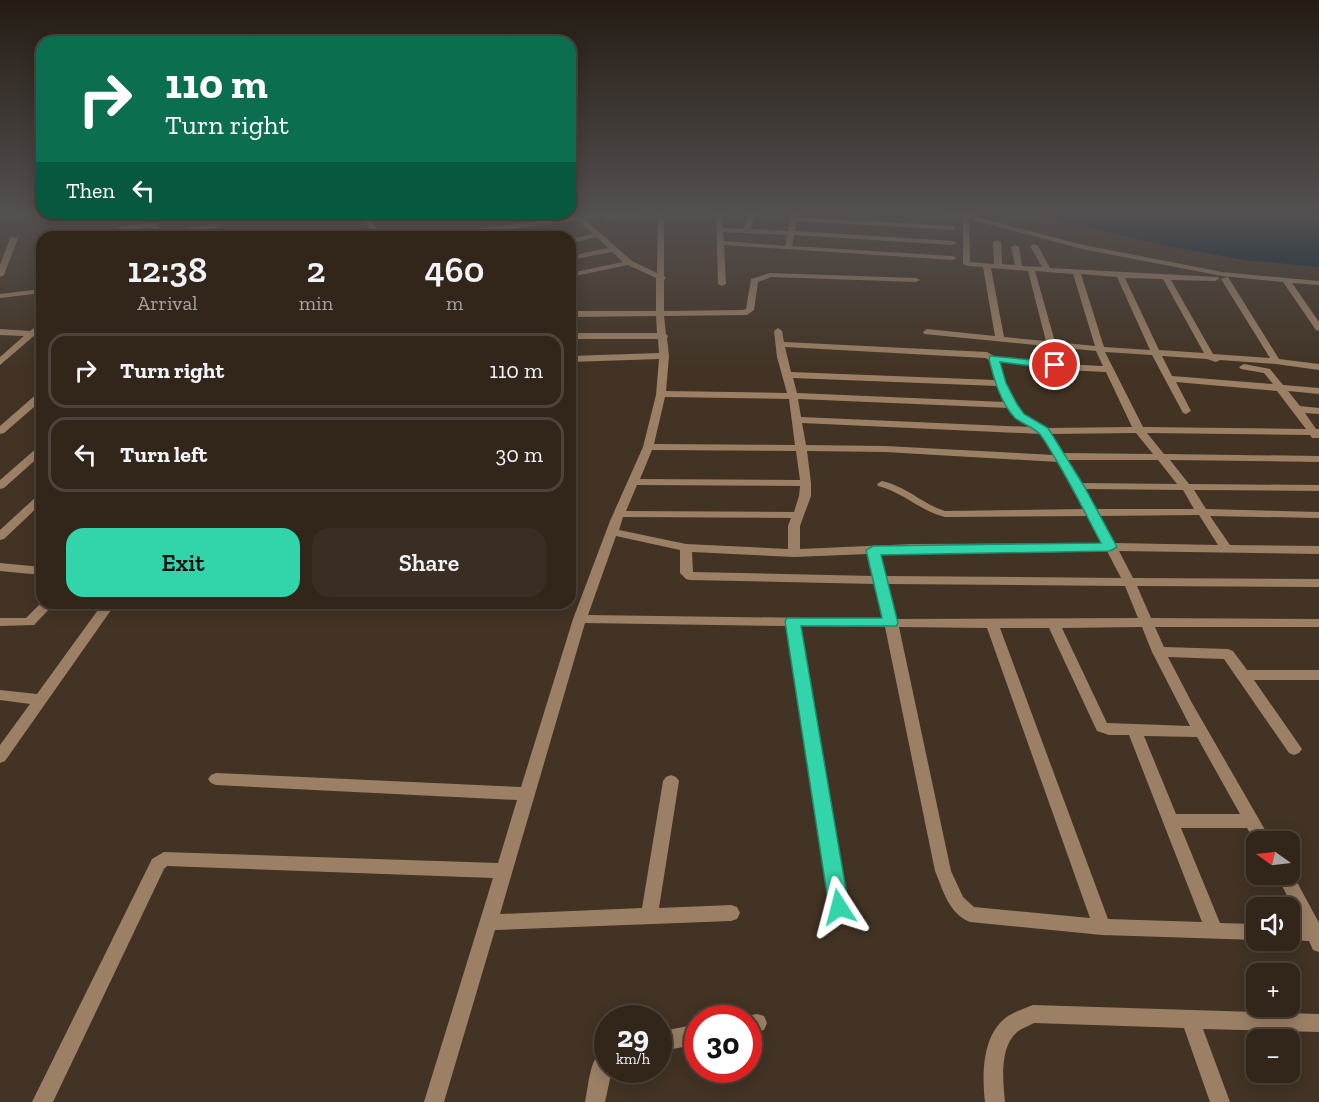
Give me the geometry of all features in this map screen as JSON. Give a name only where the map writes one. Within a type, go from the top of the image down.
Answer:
[{"type":"street","points":[[576,274],[617,265]]},
{"type":"street","points":[[634,265],[662,278]]},
{"type":"street","points":[[434,1102],[580,619],[619,514],[648,447],[662,394],[664,336],[660,315],[662,265]]},
{"type":"street","points":[[721,265],[722,284]]},
{"type":"street","points":[[984,265],[1120,275],[1224,276]]},
{"type":"street","points":[[1045,265],[1047,270]]},
{"type":"street","points":[[1172,265],[1224,276],[1319,284]]},
{"type":"street","points":[[987,266],[1000,338]]},
{"type":"street","points":[[1031,269],[1051,344]]},
{"type":"street","points":[[1076,272],[1100,345],[1099,349],[1139,430],[1186,487],[1225,547]]},
{"type":"street","points":[[576,314],[660,315],[748,311],[754,281],[766,275],[916,280]]},
{"type":"street","points":[[1120,275],[1156,354],[1186,411]]},
{"type":"street","points":[[1224,276],[1276,361]]},
{"type":"street","points":[[1166,277],[1210,357],[1230,365],[1264,370],[1317,435]]},
{"type":"street","points":[[1287,282],[1319,328]]},
{"type":"street","points":[[0,292],[36,289]]},
{"type":"street","points":[[0,296],[36,290]]},
{"type":"street","points":[[0,362],[36,330]]},
{"type":"street","points":[[778,331],[793,396],[806,483],[806,496],[796,515],[794,526],[794,553]]},
{"type":"street","points":[[0,332],[32,334]]},
{"type":"street","points":[[927,332],[1156,354],[1276,361],[1319,367]]},
{"type":"street","points":[[576,336],[664,336]]},
{"type":"street","points":[[780,344],[987,355],[994,359],[1064,367],[1109,369]]},
{"type":"street","points":[[576,359],[664,356]]},
{"type":"street","points":[[994,359],[1000,383],[1012,405],[1020,416],[1044,431],[1078,486],[1090,513],[1130,583],[1159,652],[1258,831]]},
{"type":"street","points":[[787,375],[1000,383]]},
{"type":"street","points":[[1169,379],[1282,390],[1319,391]]},
{"type":"street","points":[[662,394],[793,396],[1012,405]]},
{"type":"street","points":[[0,430],[36,405]]},
{"type":"street","points":[[1297,409],[1319,411]]},
{"type":"street","points":[[796,420],[1044,431],[1139,430],[1317,435]]},
{"type":"street","points":[[648,447],[885,449],[1061,457],[1319,459]]},
{"type":"street","points":[[0,486],[36,454]]},
{"type":"street","points":[[633,482],[806,483]]},
{"type":"street","points":[[882,484],[902,489],[932,510],[945,514],[1204,512],[1319,515]]},
{"type":"street","points":[[1078,486],[1319,488]]},
{"type":"street","points":[[0,536],[36,503]]},
{"type":"street","points":[[619,514],[796,515]]},
{"type":"street","points":[[612,532],[686,548],[794,553],[1110,547],[1319,550]]},
{"type":"street","points":[[686,548],[686,573],[690,576],[1130,583],[1319,583]]},
{"type":"street","points":[[873,550],[882,580],[943,871],[957,902],[970,914],[1102,927],[1246,931]]},
{"type":"street","points":[[0,567],[36,570]]},
{"type":"street","points":[[0,622],[29,622],[43,609]]},
{"type":"street","points":[[0,757],[106,609]]},
{"type":"street","points":[[580,619],[1054,625],[1147,622],[1319,623]]},
{"type":"street","points":[[793,621],[839,907]]},
{"type":"street","points":[[992,623],[1102,927]]},
{"type":"street","points":[[1054,625],[1102,727],[1202,732]]},
{"type":"street","points":[[1159,652],[1228,654],[1294,749]]},
{"type":"street","points":[[1243,675],[1319,675]]},
{"type":"street","points":[[0,695],[40,700]]},
{"type":"street","points":[[1134,730],[1214,930]]},
{"type":"street","points":[[216,779],[528,794]]},
{"type":"street","points":[[649,917],[671,781]]},
{"type":"street","points":[[1170,821],[1252,821]]},
{"type":"street","points":[[42,1102],[158,864],[164,859],[173,857],[504,871]]},
{"type":"street","points":[[1290,885],[1305,910],[1317,939]]},
{"type":"street","points":[[489,922],[731,913]]},
{"type":"street","points":[[1300,935],[1317,939]]},
{"type":"street","points":[[995,1102],[993,1082],[996,1051],[1009,1026],[1033,1014],[1191,1021],[1319,1023]]},
{"type":"street","points":[[1191,1021],[1220,1102]]},
{"type":"street","points":[[595,1102],[599,1083]]},
{"type":"route","points":[[839,907],[793,621],[891,623],[873,550],[1110,547],[1090,513],[1078,486],[1044,431],[1020,416],[1012,405],[1000,383],[994,359],[1055,365]]}]
